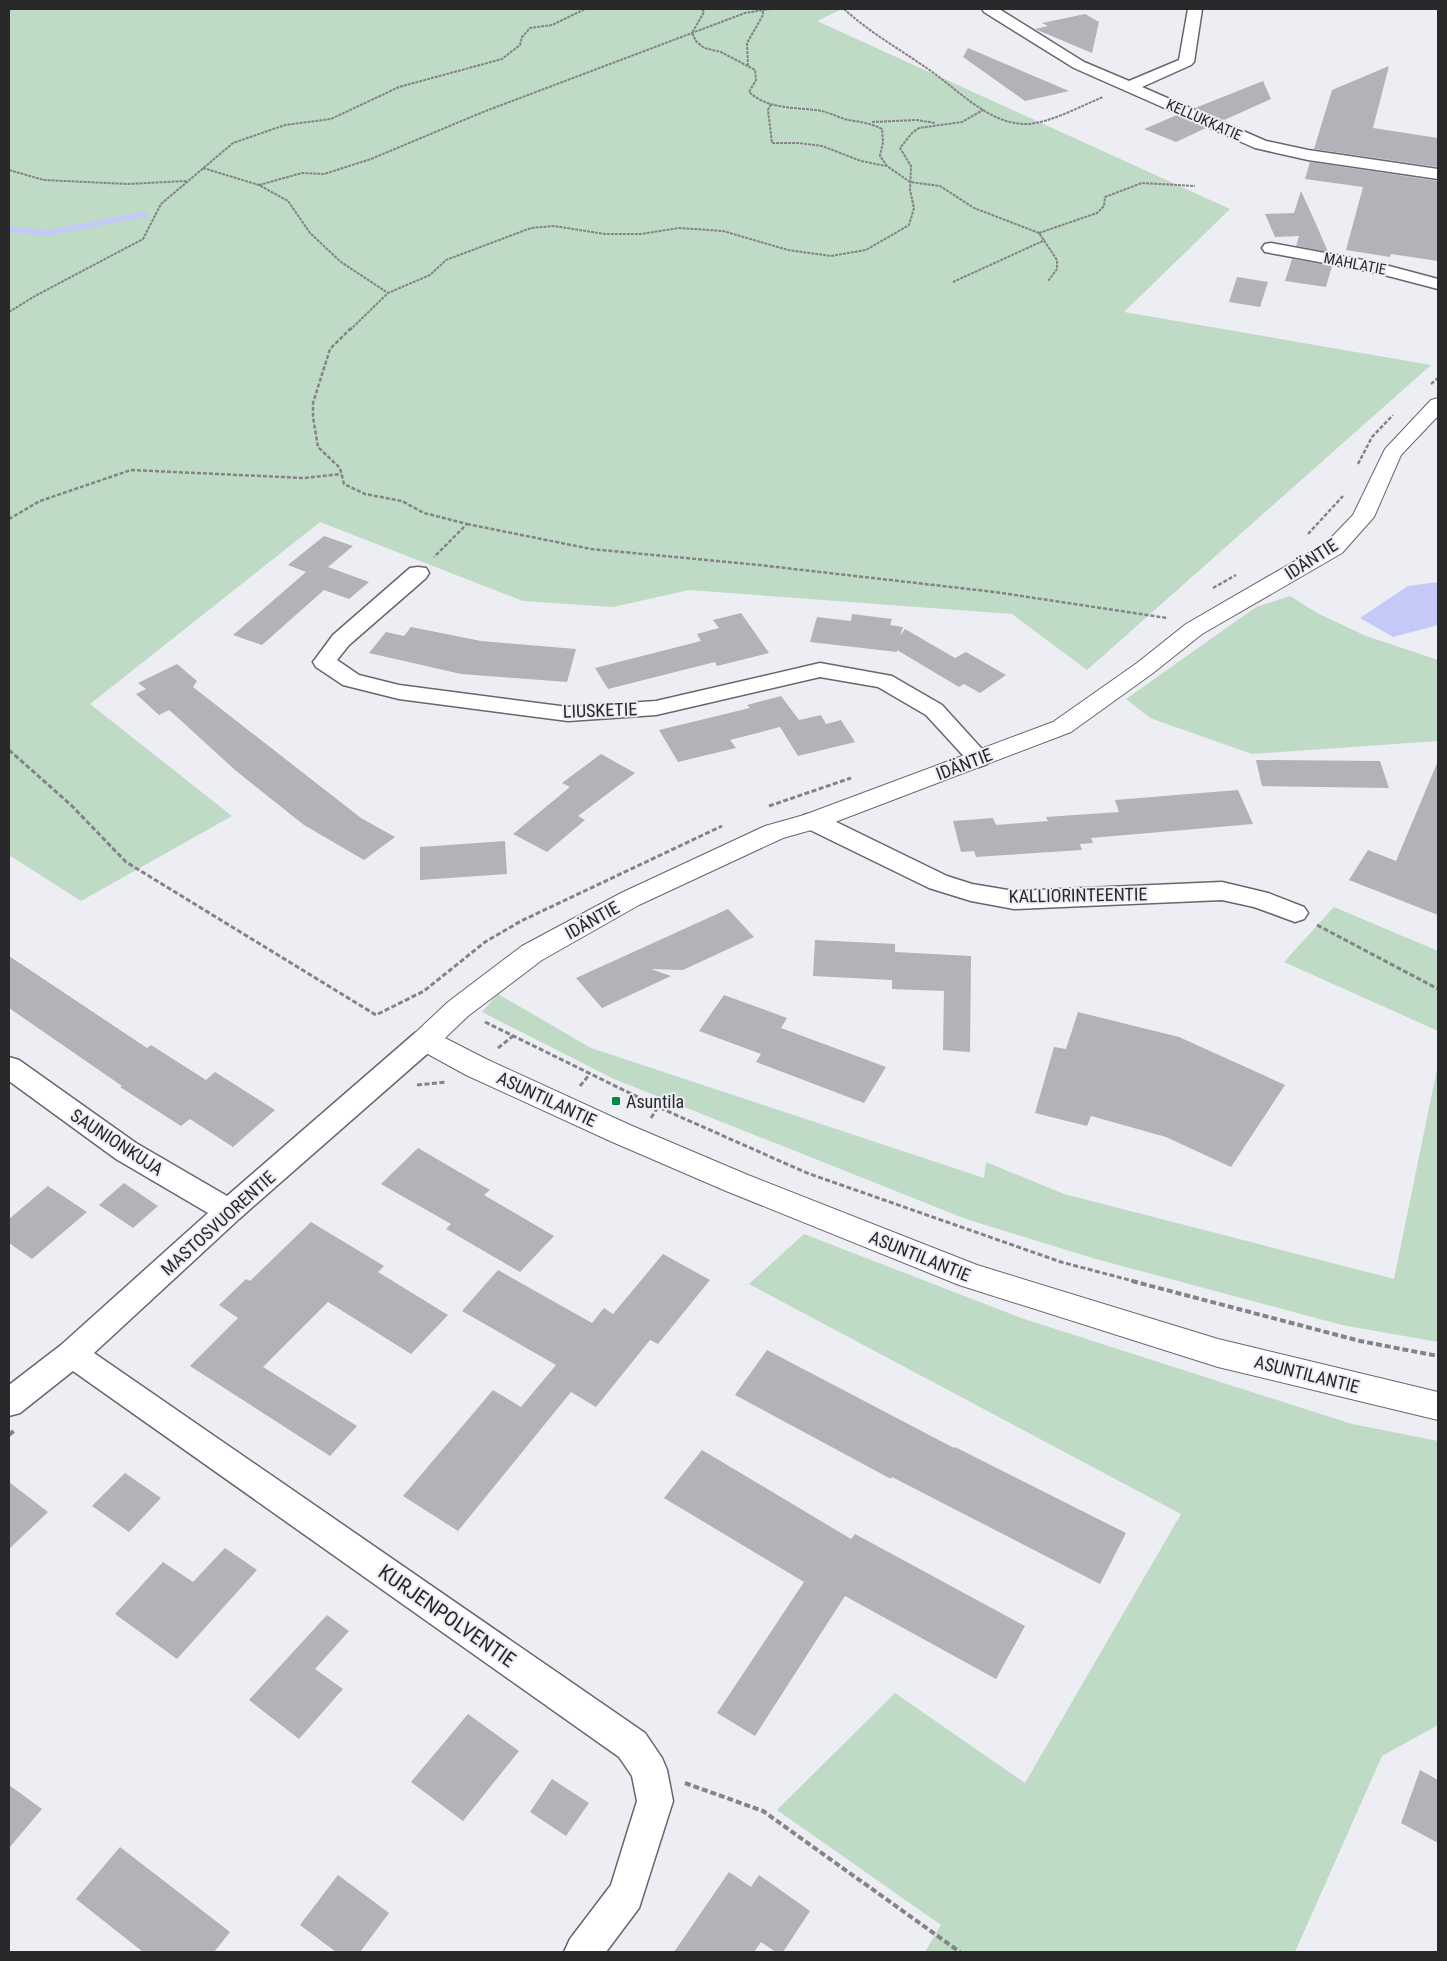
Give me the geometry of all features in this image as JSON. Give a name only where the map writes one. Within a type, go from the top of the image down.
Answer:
[{"type":"street","name":"KELLUKKATIE","points":[[989,9],[1080,65],[1262,145],[1308,155],[1438,174]]},
{"type":"street","points":[[1128,87],[1186,62],[1192,9]]},
{"type":"street","name":"MAHLATIE","points":[[1271,248],[1374,267],[1438,284]]},
{"type":"street","name":"IDÄNTIE","points":[[425,1040],[458,1009],[532,953],[630,899],[774,832],[813,821],[1062,727],[1145,668],[1194,630],[1334,548],[1363,518],[1392,453],[1438,404]]},
{"type":"street","name":"LIUSKETIE","points":[[418,573],[341,640],[324,662],[351,680],[399,692],[568,714],[656,708],[820,670],[884,681],[934,710],[979,759]]},
{"type":"street","name":"KALLIORINTEENTIE","points":[[813,821],[938,882],[971,892],[1014,900],[1222,891],[1259,898],[1295,913]]},
{"type":"street","name":"ASUNTILANTIE","points":[[425,1040],[476,1067],[613,1130],[737,1183],[970,1276],[1218,1353],[1438,1406]]},
{"type":"street","name":"MASTOSVUORENTIE","points":[[13,1416],[72,1354],[229,1211],[425,1040]]},
{"type":"street","name":"SAUNIONKUJA","points":[[9,1067],[126,1151],[229,1211]]},
{"type":"street","name":"KURJENPOLVENTIE","points":[[72,1354],[632,1745],[649,1770],[655,1801],[626,1895],[583,1952]]},
{"type":"path","points":[[9,312],[35,296],[144,239],[161,204],[233,143],[285,125],[331,119],[399,88],[502,59],[520,45],[522,37],[530,28],[552,25],[585,9]]},
{"type":"path","points":[[692,33],[704,12],[702,9]]},
{"type":"path","points":[[259,185],[302,173],[324,174],[371,159],[483,112],[745,13],[770,9]]},
{"type":"path","points":[[844,9],[864,27],[926,67],[984,110],[1007,122],[1028,124],[1049,119],[1128,87]]},
{"type":"path","points":[[748,66],[747,43],[763,16],[763,10]]},
{"type":"path","points":[[692,33],[696,41],[704,48],[721,52],[755,70],[756,80],[749,92],[755,99],[785,108],[824,111],[848,120],[871,122],[917,120],[937,124]]},
{"type":"path","points":[[771,104],[768,110],[772,142],[798,142],[822,146],[861,161],[887,166]]},
{"type":"path","points":[[984,110],[962,122],[937,124],[919,128],[912,133],[900,148],[911,166],[910,190],[914,208],[909,225],[866,250],[831,256],[788,250],[723,231],[679,228],[641,234],[614,234],[577,231],[554,226],[531,228],[446,260],[430,275],[388,293],[330,349],[313,403],[318,447],[340,468],[344,484],[365,494],[402,501],[424,513],[467,524],[591,549],[760,565],[995,592],[1173,618]]},
{"type":"path","points":[[871,122],[882,129],[883,142],[880,156],[887,166],[910,182],[940,186],[974,208],[1039,233],[1057,260],[1057,269],[1048,281]]},
{"type":"path","points":[[203,168],[259,185],[288,202],[310,234],[341,262],[388,293]]},
{"type":"path","points":[[9,170],[44,180],[128,184],[188,181]]},
{"type":"path","points":[[1039,233],[1097,213],[1104,206],[1105,197],[1111,193],[1125,191],[1133,185],[1152,182],[1186,187],[1195,186]]},
{"type":"path","points":[[953,282],[1044,240]]},
{"type":"path","points":[[9,519],[40,501],[131,470],[304,478],[341,474]]},
{"type":"path","points":[[418,573],[467,524]]},
{"type":"path","points":[[9,750],[71,805],[126,862],[376,1015],[424,991],[658,1107],[807,1173],[1061,1262],[1360,1341],[1438,1356]]},
{"type":"path","points":[[1295,913],[1438,988]]},
{"type":"path","points":[[412,1085],[458,1081],[513,1036]]},
{"type":"path","points":[[9,1436],[13,1416]]},
{"type":"path","points":[[649,1770],[763,1811],[960,1952]]},
{"type":"green space","points":[[9,9],[842,9],[817,21],[1230,209],[1124,312],[1431,365],[1087,670],[1012,614],[689,590],[613,607],[523,601],[320,522],[90,704],[232,816],[81,901],[9,855]]},
{"type":"green space","points":[[1290,596],[1317,613],[1366,636],[1438,660],[1438,741],[1252,754],[1150,718],[1126,699],[1256,607]]},
{"type":"green space","points":[[1334,907],[1438,951],[1438,1031],[1284,962]]},
{"type":"green space","points":[[498,994],[591,1048],[984,1178],[986,1162],[1064,1194],[1394,1279],[1438,1064],[1438,1342],[1342,1325],[1096,1259],[966,1219],[614,1079],[482,1012]]},
{"type":"green space","points":[[804,1234],[1021,1318],[1352,1424],[1438,1441],[1438,1725],[1382,1756],[1295,1952],[925,1952],[941,1925],[777,1810],[895,1693],[1025,1783],[1181,1514],[749,1284]]},
{"type":"water","points":[[1438,582],[1438,625],[1393,637],[1360,618],[1408,586]]},
{"type":"building","points":[[1085,14],[1099,22],[1092,53],[1035,29],[1048,26],[1042,23]]},
{"type":"building","points":[[968,48],[1069,91],[1025,101],[963,57]]},
{"type":"building","points":[[1389,66],[1373,128],[1438,138],[1438,167],[1314,149],[1332,90]]},
{"type":"building","points":[[1263,81],[1271,99],[1224,120],[1195,108]]},
{"type":"building","points":[[1177,115],[1206,128],[1176,142],[1144,129]]},
{"type":"building","points":[[1310,162],[1438,181],[1438,261],[1391,254],[1390,257],[1346,250],[1363,187],[1305,179]]},
{"type":"building","points":[[1301,191],[1328,252],[1296,246],[1299,236],[1275,237],[1265,214],[1294,213]]},
{"type":"building","points":[[1292,259],[1332,266],[1326,287],[1285,281]]},
{"type":"building","points":[[1237,277],[1268,282],[1260,307],[1229,302]]},
{"type":"building","points":[[324,536],[353,546],[328,567],[369,582],[349,599],[324,590],[262,645],[233,635],[306,572],[288,565]]},
{"type":"building","points":[[741,613],[769,653],[717,666],[715,662],[608,689],[595,668],[701,641],[697,634],[719,628],[713,620]]},
{"type":"building","points":[[852,614],[892,619],[890,625],[903,627],[900,636],[905,629],[955,658],[966,652],[1006,675],[980,693],[964,684],[959,687],[897,650],[897,652],[810,642],[817,617],[851,621]]},
{"type":"building","points":[[411,627],[481,641],[576,649],[567,682],[461,674],[369,653],[386,632],[404,636]]},
{"type":"building","points":[[177,664],[197,681],[193,687],[361,818],[395,837],[364,860],[304,825],[235,770],[169,710],[159,715],[136,694],[146,689],[138,683]]},
{"type":"building","points":[[781,696],[799,720],[821,715],[826,724],[841,720],[855,742],[798,756],[780,727],[730,740],[736,748],[678,762],[659,730],[750,708],[747,705]]},
{"type":"building","points":[[601,754],[635,773],[578,816],[585,820],[547,852],[513,834],[570,787],[562,783]]},
{"type":"building","points":[[1256,760],[1380,761],[1389,788],[1262,786]]},
{"type":"building","points":[[1438,761],[1438,915],[1349,880],[1368,850],[1396,861]]},
{"type":"building","points":[[1238,790],[1253,824],[1091,838],[1093,843],[1080,844],[1082,850],[976,857],[974,851],[961,852],[953,821],[993,818],[996,825],[1048,821],[1046,817],[1119,812],[1115,800]]},
{"type":"building","points":[[505,841],[507,874],[420,880],[420,847]]},
{"type":"building","points":[[728,909],[754,937],[683,970],[651,969],[671,976],[602,1008],[576,978]]},
{"type":"building","points":[[815,940],[895,944],[895,952],[971,956],[970,1052],[943,1050],[944,991],[892,989],[892,980],[813,976]]},
{"type":"building","points":[[9,956],[147,1048],[151,1045],[206,1080],[215,1072],[275,1110],[233,1147],[190,1119],[181,1126],[120,1087],[122,1086],[9,1008]]},
{"type":"building","points":[[724,995],[787,1018],[781,1028],[886,1067],[864,1103],[756,1062],[761,1054],[699,1031]]},
{"type":"building","points":[[1078,1012],[1179,1037],[1285,1085],[1231,1167],[1166,1137],[1091,1116],[1087,1126],[1035,1113],[1054,1047],[1066,1049]]},
{"type":"building","points":[[418,1148],[490,1190],[484,1195],[554,1236],[520,1272],[446,1229],[451,1224],[381,1184]]},
{"type":"building","points":[[124,1183],[158,1206],[133,1228],[99,1205]]},
{"type":"building","points":[[48,1186],[87,1212],[32,1259],[9,1243],[9,1219]]},
{"type":"building","points":[[311,1222],[384,1266],[378,1272],[448,1315],[411,1354],[328,1302],[263,1367],[357,1426],[330,1456],[190,1366],[238,1318],[219,1305],[246,1279],[250,1281]]},
{"type":"building","points":[[663,1254],[710,1280],[658,1344],[650,1340],[596,1407],[571,1392],[458,1531],[403,1496],[493,1390],[521,1407],[556,1365],[462,1311],[498,1270],[592,1323],[604,1308],[613,1314]]},
{"type":"building","points":[[767,1350],[954,1448],[1126,1533],[1100,1584],[892,1477],[891,1479],[735,1395]]},
{"type":"building","points":[[702,1450],[851,1539],[855,1534],[1025,1626],[996,1679],[845,1596],[755,1736],[717,1713],[804,1582],[664,1498]]},
{"type":"building","points":[[125,1473],[161,1498],[129,1532],[92,1506]]},
{"type":"building","points":[[9,1482],[48,1512],[9,1549]]},
{"type":"building","points":[[225,1548],[257,1570],[177,1659],[115,1614],[163,1562],[193,1582]]},
{"type":"building","points":[[327,1615],[349,1631],[315,1669],[343,1689],[299,1739],[249,1700]]},
{"type":"building","points":[[468,1714],[519,1751],[463,1821],[411,1782]]},
{"type":"building","points":[[1420,1770],[1438,1780],[1438,1843],[1401,1823]]},
{"type":"building","points":[[552,1779],[589,1803],[566,1836],[530,1812]]},
{"type":"building","points":[[9,1785],[42,1809],[9,1848]]},
{"type":"building","points":[[120,1847],[230,1932],[214,1952],[143,1952],[76,1899]]},
{"type":"building","points":[[729,1872],[751,1887],[759,1875],[810,1911],[783,1952],[776,1952],[761,1942],[754,1952],[674,1952]]},
{"type":"building","points":[[338,1875],[389,1913],[360,1952],[336,1952],[300,1925]]},
{"type":"waterway","points":[[9,229],[47,233],[146,214]]},
{"type":"place","name":"Asuntila","points":[[616,1101]]}]
